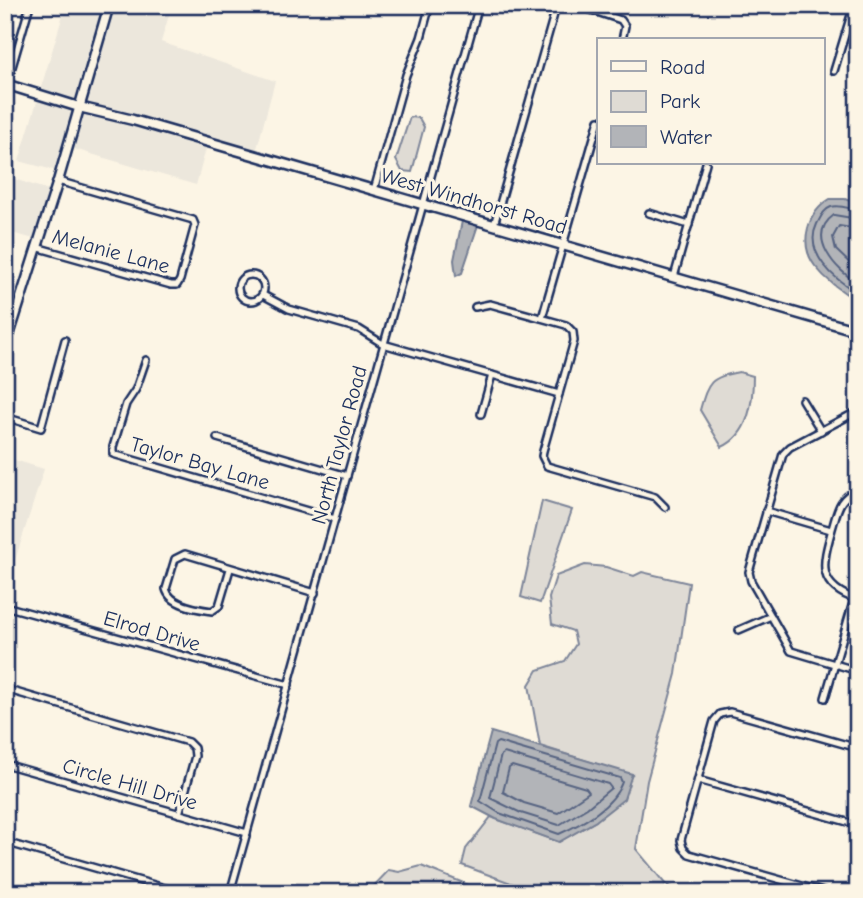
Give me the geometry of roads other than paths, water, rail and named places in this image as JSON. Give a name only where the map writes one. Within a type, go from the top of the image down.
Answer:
[{"type":"street","points":[[6,84],[30,5]]},
{"type":"street","points":[[5,348],[58,181],[109,5]]},
{"type":"street","points":[[374,190],[406,75],[421,38],[430,5]]},
{"type":"street","name":"North Taylor Road","points":[[230,893],[478,5]]},
{"type":"street","points":[[494,225],[559,5]]},
{"type":"street","points":[[576,5],[621,20],[625,26],[622,38]]},
{"type":"street","points":[[834,71],[854,5]]},
{"type":"street","name":"West Windhorst Road","points":[[6,84],[858,331]]},
{"type":"street","points":[[542,318],[597,127]]},
{"type":"street","points":[[674,277],[706,164]]},
{"type":"street","name":"Melanie Lane","points":[[36,247],[171,285],[177,285],[180,280],[195,225],[193,220],[58,181]]},
{"type":"street","points":[[649,213],[689,225]]},
{"type":"street","points":[[249,275],[258,276],[263,282],[263,295],[256,300],[247,300],[238,290],[239,282],[249,275]]},
{"type":"street","points":[[263,295],[289,309],[359,329],[383,344],[559,394]]},
{"type":"street","points":[[475,307],[490,304],[542,318],[566,326],[574,336],[543,451],[542,456],[547,466],[655,497],[665,507]]},
{"type":"street","points":[[5,308],[16,312]]},
{"type":"street","points":[[5,417],[41,428],[65,340]]},
{"type":"street","name":"Taylor Bay Lane","points":[[146,360],[136,389],[126,404],[113,454],[335,519]]},
{"type":"street","points":[[481,414],[492,375]]},
{"type":"street","points":[[802,400],[821,431]]},
{"type":"street","points":[[858,411],[790,447],[783,454],[749,572],[751,581],[791,651],[858,671]]},
{"type":"street","points":[[217,438],[347,476]]},
{"type":"street","points":[[825,698],[856,599],[836,591],[824,571],[823,560],[839,504],[845,496],[858,489]]},
{"type":"street","points":[[766,511],[831,530]]},
{"type":"street","points":[[230,569],[219,606],[212,611],[172,600],[167,594],[175,559],[181,555],[315,593]]},
{"type":"street","name":"Elrod Drive","points":[[5,606],[289,685]]},
{"type":"street","points":[[739,630],[771,616]]},
{"type":"street","points":[[5,689],[188,742],[194,748],[195,756],[179,814]]},
{"type":"street","points":[[827,893],[685,852],[681,840],[715,721],[725,712],[858,748]]},
{"type":"street","name":"Circle Hill Drive","points":[[5,764],[247,833]]},
{"type":"street","points":[[698,780],[858,825]]},
{"type":"street","points":[[5,842],[182,893]]},
{"type":"water","points":[[830,199],[845,199],[858,204],[858,301],[819,271],[807,248],[806,238],[811,220]]},
{"type":"water","points":[[462,221],[478,225],[462,273],[456,276],[454,260]]},
{"type":"water","points":[[491,732],[632,774],[624,799],[596,821],[559,842],[496,819],[471,806]]}]
